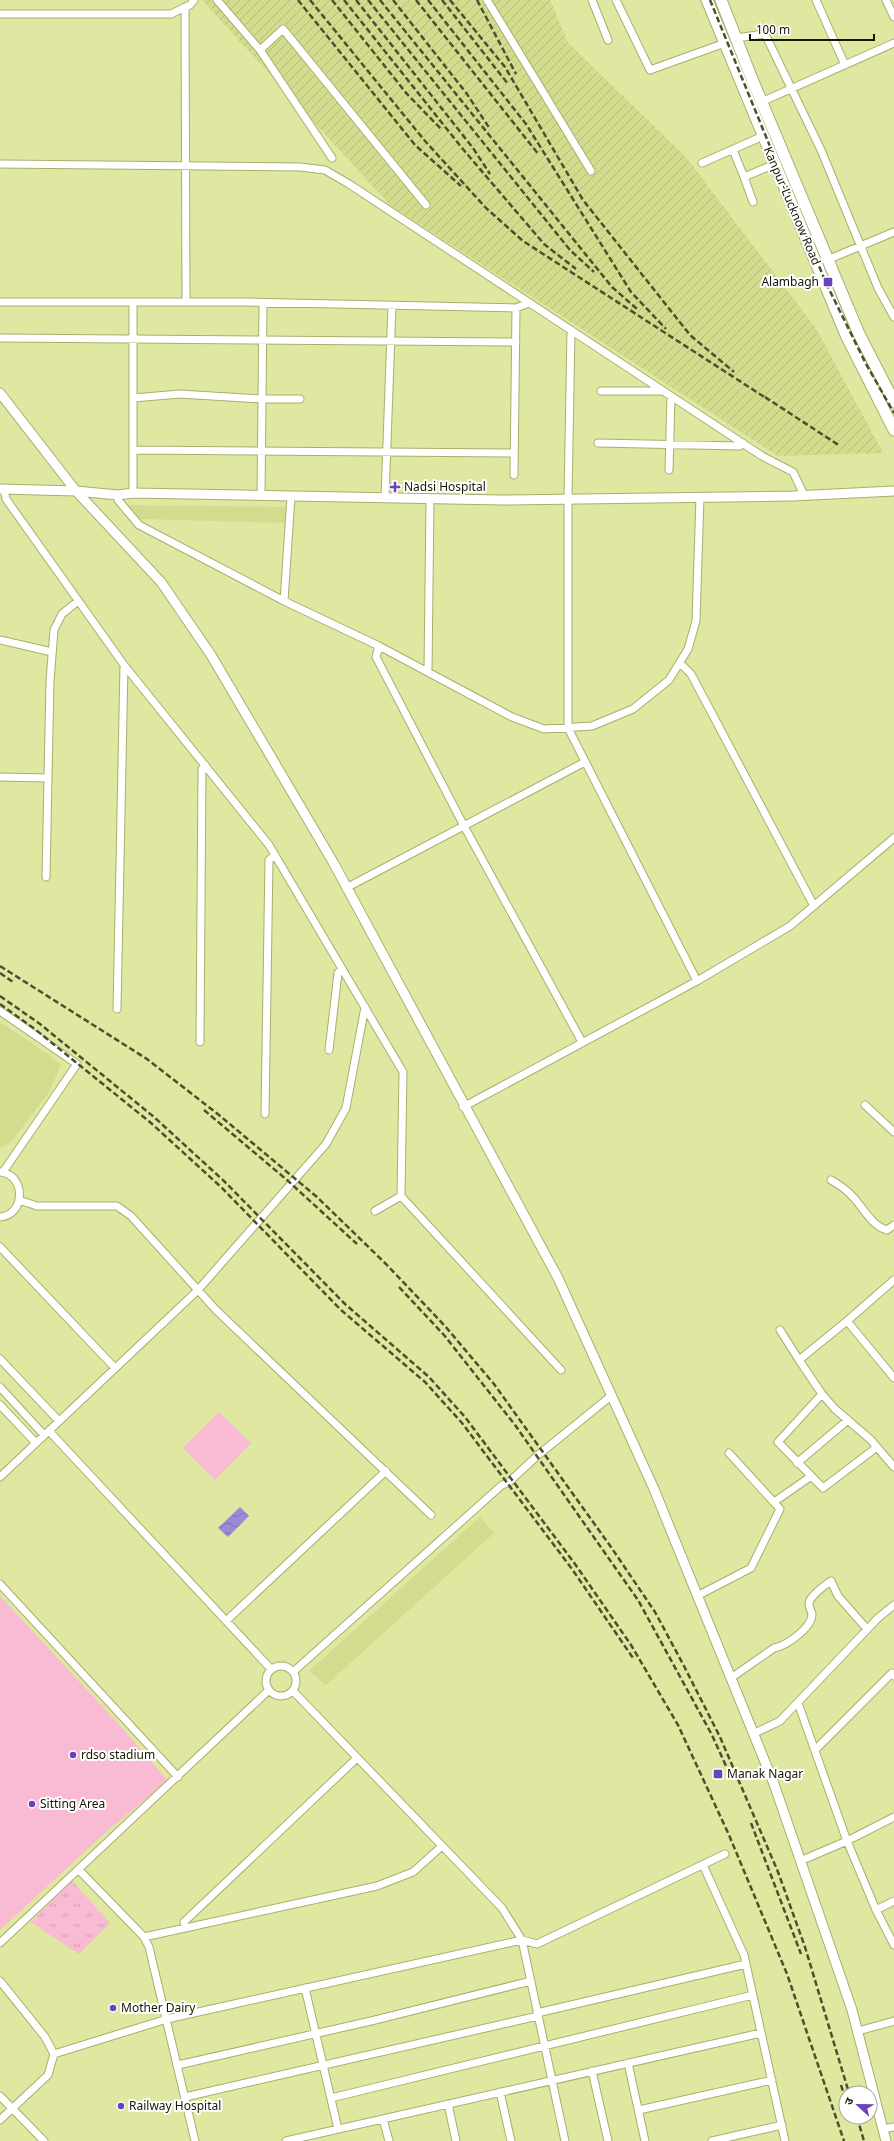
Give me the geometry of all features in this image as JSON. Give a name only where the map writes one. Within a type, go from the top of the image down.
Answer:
[{"type":"main road","name":"Kanpur-Lucknow Road","points":[[707,0],[846,335],[894,430]]},
{"type":"main road","name":"Kanpur-Lucknow Road","points":[[721,0],[761,102],[827,260],[859,334],[894,402]]},
{"type":"street","points":[[0,14],[171,14],[185,7],[194,0]]},
{"type":"street","points":[[217,0],[260,50],[332,158]]},
{"type":"street","points":[[487,0],[591,171]]},
{"type":"street","points":[[592,0],[608,40]]},
{"type":"street","points":[[616,0],[650,70],[725,43]]},
{"type":"street","points":[[816,0],[845,65]]},
{"type":"street","points":[[886,0],[894,17]]},
{"type":"street","points":[[185,7],[186,302]]},
{"type":"street","points":[[260,50],[283,29],[426,205]]},
{"type":"street","points":[[736,38],[765,34],[792,88],[878,288],[894,317]]},
{"type":"street","points":[[751,106],[894,43]]},
{"type":"street","points":[[702,163],[763,136]]},
{"type":"street","points":[[733,150],[753,202]]},
{"type":"street","points":[[0,164],[300,167],[325,170],[349,184],[743,443],[793,472],[804,495]]},
{"type":"street","points":[[744,178],[775,164]]},
{"type":"street","points":[[827,260],[893,235]]},
{"type":"street","points":[[0,302],[263,302],[516,308],[529,303]]},
{"type":"street","points":[[133,302],[133,493]]},
{"type":"street","points":[[261,496],[263,302]]},
{"type":"street","points":[[385,498],[392,305]]},
{"type":"street","points":[[514,475],[516,308]]},
{"type":"street","points":[[571,330],[568,499],[568,728],[697,981]]},
{"type":"street","points":[[0,338],[516,342]]},
{"type":"street","points":[[601,391],[664,391]]},
{"type":"street","points":[[0,393],[76,492],[161,582],[210,656],[346,888],[463,1107],[558,1278],[654,1489],[774,1784],[852,2010],[886,2141]]},
{"type":"street","points":[[133,398],[180,394],[262,399],[300,399]]},
{"type":"street","points":[[668,470],[671,396]]},
{"type":"street","points":[[598,443],[740,446],[743,443]]},
{"type":"street","points":[[133,450],[514,453]]},
{"type":"street","points":[[561,1370],[401,1196],[403,1072],[275,855],[124,665],[6,499],[2,489],[118,495],[133,493],[430,499],[568,499],[804,495],[892,490]]},
{"type":"street","points":[[118,495],[118,500],[139,524],[284,601],[379,646],[512,717],[544,729],[592,726],[633,709],[669,680],[688,649],[696,621],[700,497]]},
{"type":"street","points":[[284,601],[291,497]]},
{"type":"street","points":[[428,672],[430,499]]},
{"type":"street","points":[[46,877],[52,652],[54,630],[62,614],[78,601]]},
{"type":"street","points":[[0,640],[52,652]]},
{"type":"street","points":[[379,646],[376,657],[464,826],[582,1042]]},
{"type":"street","points":[[680,663],[691,674],[814,906]]},
{"type":"street","points":[[117,1008],[124,665]]},
{"type":"street","points":[[346,888],[585,762]]},
{"type":"street","points":[[200,1042],[202,769],[205,765]]},
{"type":"street","points":[[0,778],[48,778]]},
{"type":"street","points":[[463,1107],[697,981],[790,926],[894,838]]},
{"type":"street","points":[[265,1114],[269,860],[275,855]]},
{"type":"street","points":[[329,1050],[338,973],[342,969]]},
{"type":"street","points":[[0,1477],[198,1290],[326,1144],[346,1108],[365,1007]]},
{"type":"street","points":[[0,1011],[77,1064],[1,1172],[10,1176],[17,1183],[20,1190],[19,1200],[15,1209],[9,1215],[0,1217]]},
{"type":"street","points":[[865,1105],[894,1132]]},
{"type":"street","points":[[831,1180],[843,1187],[854,1198],[878,1228],[887,1230],[894,1225]]},
{"type":"street","points":[[375,1211],[401,1196]]},
{"type":"street","points":[[19,1200],[37,1206],[117,1206],[131,1216],[216,1310],[431,1515]]},
{"type":"street","points":[[0,1248],[115,1368]]},
{"type":"street","points":[[799,1360],[894,1280]]},
{"type":"street","points":[[847,1321],[894,1378]]},
{"type":"street","points":[[780,1330],[822,1394],[877,1447],[894,1467]]},
{"type":"street","points":[[0,1359],[59,1422]]},
{"type":"street","points":[[0,1387],[47,1433],[271,1669]]},
{"type":"street","points":[[822,1394],[778,1442],[810,1476],[823,1488],[877,1447]]},
{"type":"street","points":[[294,1672],[502,1485],[508,1484],[537,1456],[612,1396]]},
{"type":"street","points":[[0,1404],[36,1443]]},
{"type":"street","points":[[797,1463],[848,1420]]},
{"type":"street","points":[[697,1596],[751,1568],[780,1509],[729,1453]]},
{"type":"street","points":[[226,1621],[386,1471]]},
{"type":"street","points":[[774,1502],[810,1476]]},
{"type":"street","points":[[731,1678],[774,1648],[781,1647],[803,1630],[810,1621],[812,1614],[809,1606],[810,1600],[818,1590],[831,1581],[838,1596],[867,1629]]},
{"type":"street","points":[[0,1584],[178,1777]]},
{"type":"street","points":[[753,1734],[780,1721],[867,1629],[893,1608]]},
{"type":"street","points":[[283,1665],[294,1672],[296,1681],[292,1691],[284,1696],[276,1696],[266,1686],[265,1679],[271,1669],[283,1665]]},
{"type":"street","points":[[816,1749],[892,1673],[894,1676]]},
{"type":"street","points":[[0,1942],[270,1690]]},
{"type":"street","points":[[292,1691],[502,1908],[522,1940],[565,2141]]},
{"type":"street","points":[[798,1703],[816,1749],[847,1842],[876,1910],[894,1945]]},
{"type":"street","points":[[185,1928],[184,1922],[357,1758]]},
{"type":"street","points":[[800,1860],[847,1842],[894,1817]]},
{"type":"street","points":[[144,1937],[378,1886],[413,1872],[442,1846]]},
{"type":"street","points":[[54,2054],[167,2019],[522,1940],[537,1944],[725,1854]]},
{"type":"street","points":[[703,1865],[744,1955],[785,2141]]},
{"type":"street","points":[[78,1870],[144,1937],[149,1947],[195,2141]]},
{"type":"street","points":[[876,1910],[894,1901]]},
{"type":"street","points":[[185,2097],[538,2015],[746,1964]]},
{"type":"street","points":[[0,1981],[45,2037],[54,2054],[48,2075],[0,2120]]},
{"type":"street","points":[[178,2065],[316,2034],[531,1981]]},
{"type":"street","points":[[305,1988],[338,2129]]},
{"type":"street","points":[[330,2098],[545,2047],[753,1995]]},
{"type":"street","points":[[858,2031],[894,2021]]},
{"type":"street","points":[[286,2141],[761,2033]]},
{"type":"street","points":[[628,2063],[645,2141]]},
{"type":"street","points":[[592,2071],[608,2141]]},
{"type":"street","points":[[639,2110],[772,2080]]},
{"type":"street","points":[[500,2092],[511,2141]]},
{"type":"street","points":[[0,2096],[44,2141]]},
{"type":"street","points":[[448,2104],[456,2141]]},
{"type":"street","points":[[383,2119],[389,2141]]},
{"type":"street","points":[[712,2141],[782,2125]]},
{"type":"street","points":[[883,2130],[894,2127]]},
{"type":"street","points":[[321,2133],[323,2141]]},
{"type":"shaded area","points":[[202,0],[550,0],[568,43],[686,157],[817,330],[883,453],[778,456],[390,205]]},
{"type":"shaded area","points":[[125,505],[288,507],[287,523],[142,519],[136,517]]},
{"type":"shaded area","points":[[0,1022],[49,1055],[61,1065],[48,1094],[12,1141],[0,1148]]},
{"type":"shaded area","points":[[480,1517],[494,1533],[326,1685],[309,1671]]},
{"type":"green space","points":[[219,1412],[251,1443],[215,1480],[183,1448]]},
{"type":"green space","name":"rdso stadium","points":[[0,1596],[123,1729],[168,1781],[108,1830],[0,1930]]},
{"type":"green space","points":[[71,1880],[110,1923],[79,1954],[31,1922]]},
{"type":"water","points":[[240,1507],[249,1516],[228,1537],[218,1528]]},
{"type":"railway","points":[[298,0],[415,145],[461,186]]},
{"type":"railway","points":[[310,0],[425,141],[486,208],[523,241],[769,400]]},
{"type":"railway","points":[[332,0],[407,94],[442,130]]},
{"type":"railway","points":[[344,0],[462,148],[544,244],[576,269]]},
{"type":"railway","points":[[356,0],[473,148],[490,174]]},
{"type":"railway","points":[[368,0],[570,250],[594,272]]},
{"type":"railway","points":[[380,0],[612,287],[637,309]]},
{"type":"railway","points":[[393,0],[467,94],[490,129]]},
{"type":"railway","points":[[416,0],[539,155]]},
{"type":"railway","points":[[428,0],[526,124],[631,292],[666,329]]},
{"type":"railway","points":[[442,0],[508,84]]},
{"type":"railway","points":[[450,0],[505,67],[583,200],[690,335],[734,372]]},
{"type":"railway","points":[[477,0],[516,74]]},
{"type":"railway","points":[[710,0],[826,283],[866,364],[894,413]]},
{"type":"railway","points":[[765,397],[840,446]]},
{"type":"railway","points":[[0,966],[147,1059],[219,1115],[317,1197],[386,1264],[445,1326],[494,1384],[611,1547],[655,1612],[720,1737],[778,1872],[805,1947],[847,2085]]},
{"type":"railway","points":[[0,973],[13,982]]},
{"type":"railway","points":[[0,996],[40,1024],[154,1117],[224,1181],[345,1304],[429,1377],[465,1417],[575,1564],[631,1645],[678,1725],[729,1835],[787,1974],[844,2141]]},
{"type":"railway","points":[[0,1004],[36,1030],[151,1123],[221,1187],[341,1310],[425,1382],[462,1423],[572,1569],[633,1658]]},
{"type":"railway","points":[[204,1110],[287,1180],[357,1244]]},
{"type":"railway","points":[[399,1287],[444,1335],[515,1425],[638,1600],[712,1735],[726,1766]]},
{"type":"railway","points":[[751,1823],[801,1954]]},
{"type":"railway","points":[[859,2125],[864,2141]]},
{"type":"place","name":"Alambagh","points":[[828,282]]},
{"type":"place","name":"Nadsi Hospital","points":[[395,487]]},
{"type":"place","name":"rdso stadium","points":[[73,1755]]},
{"type":"place","name":"Manak Nagar","points":[[718,1774]]},
{"type":"place","name":"Sitting Area","points":[[32,1804]]},
{"type":"place","name":"Mother Dairy","points":[[113,2008]]},
{"type":"place","name":"Railway Hospital","points":[[121,2106]]}]
